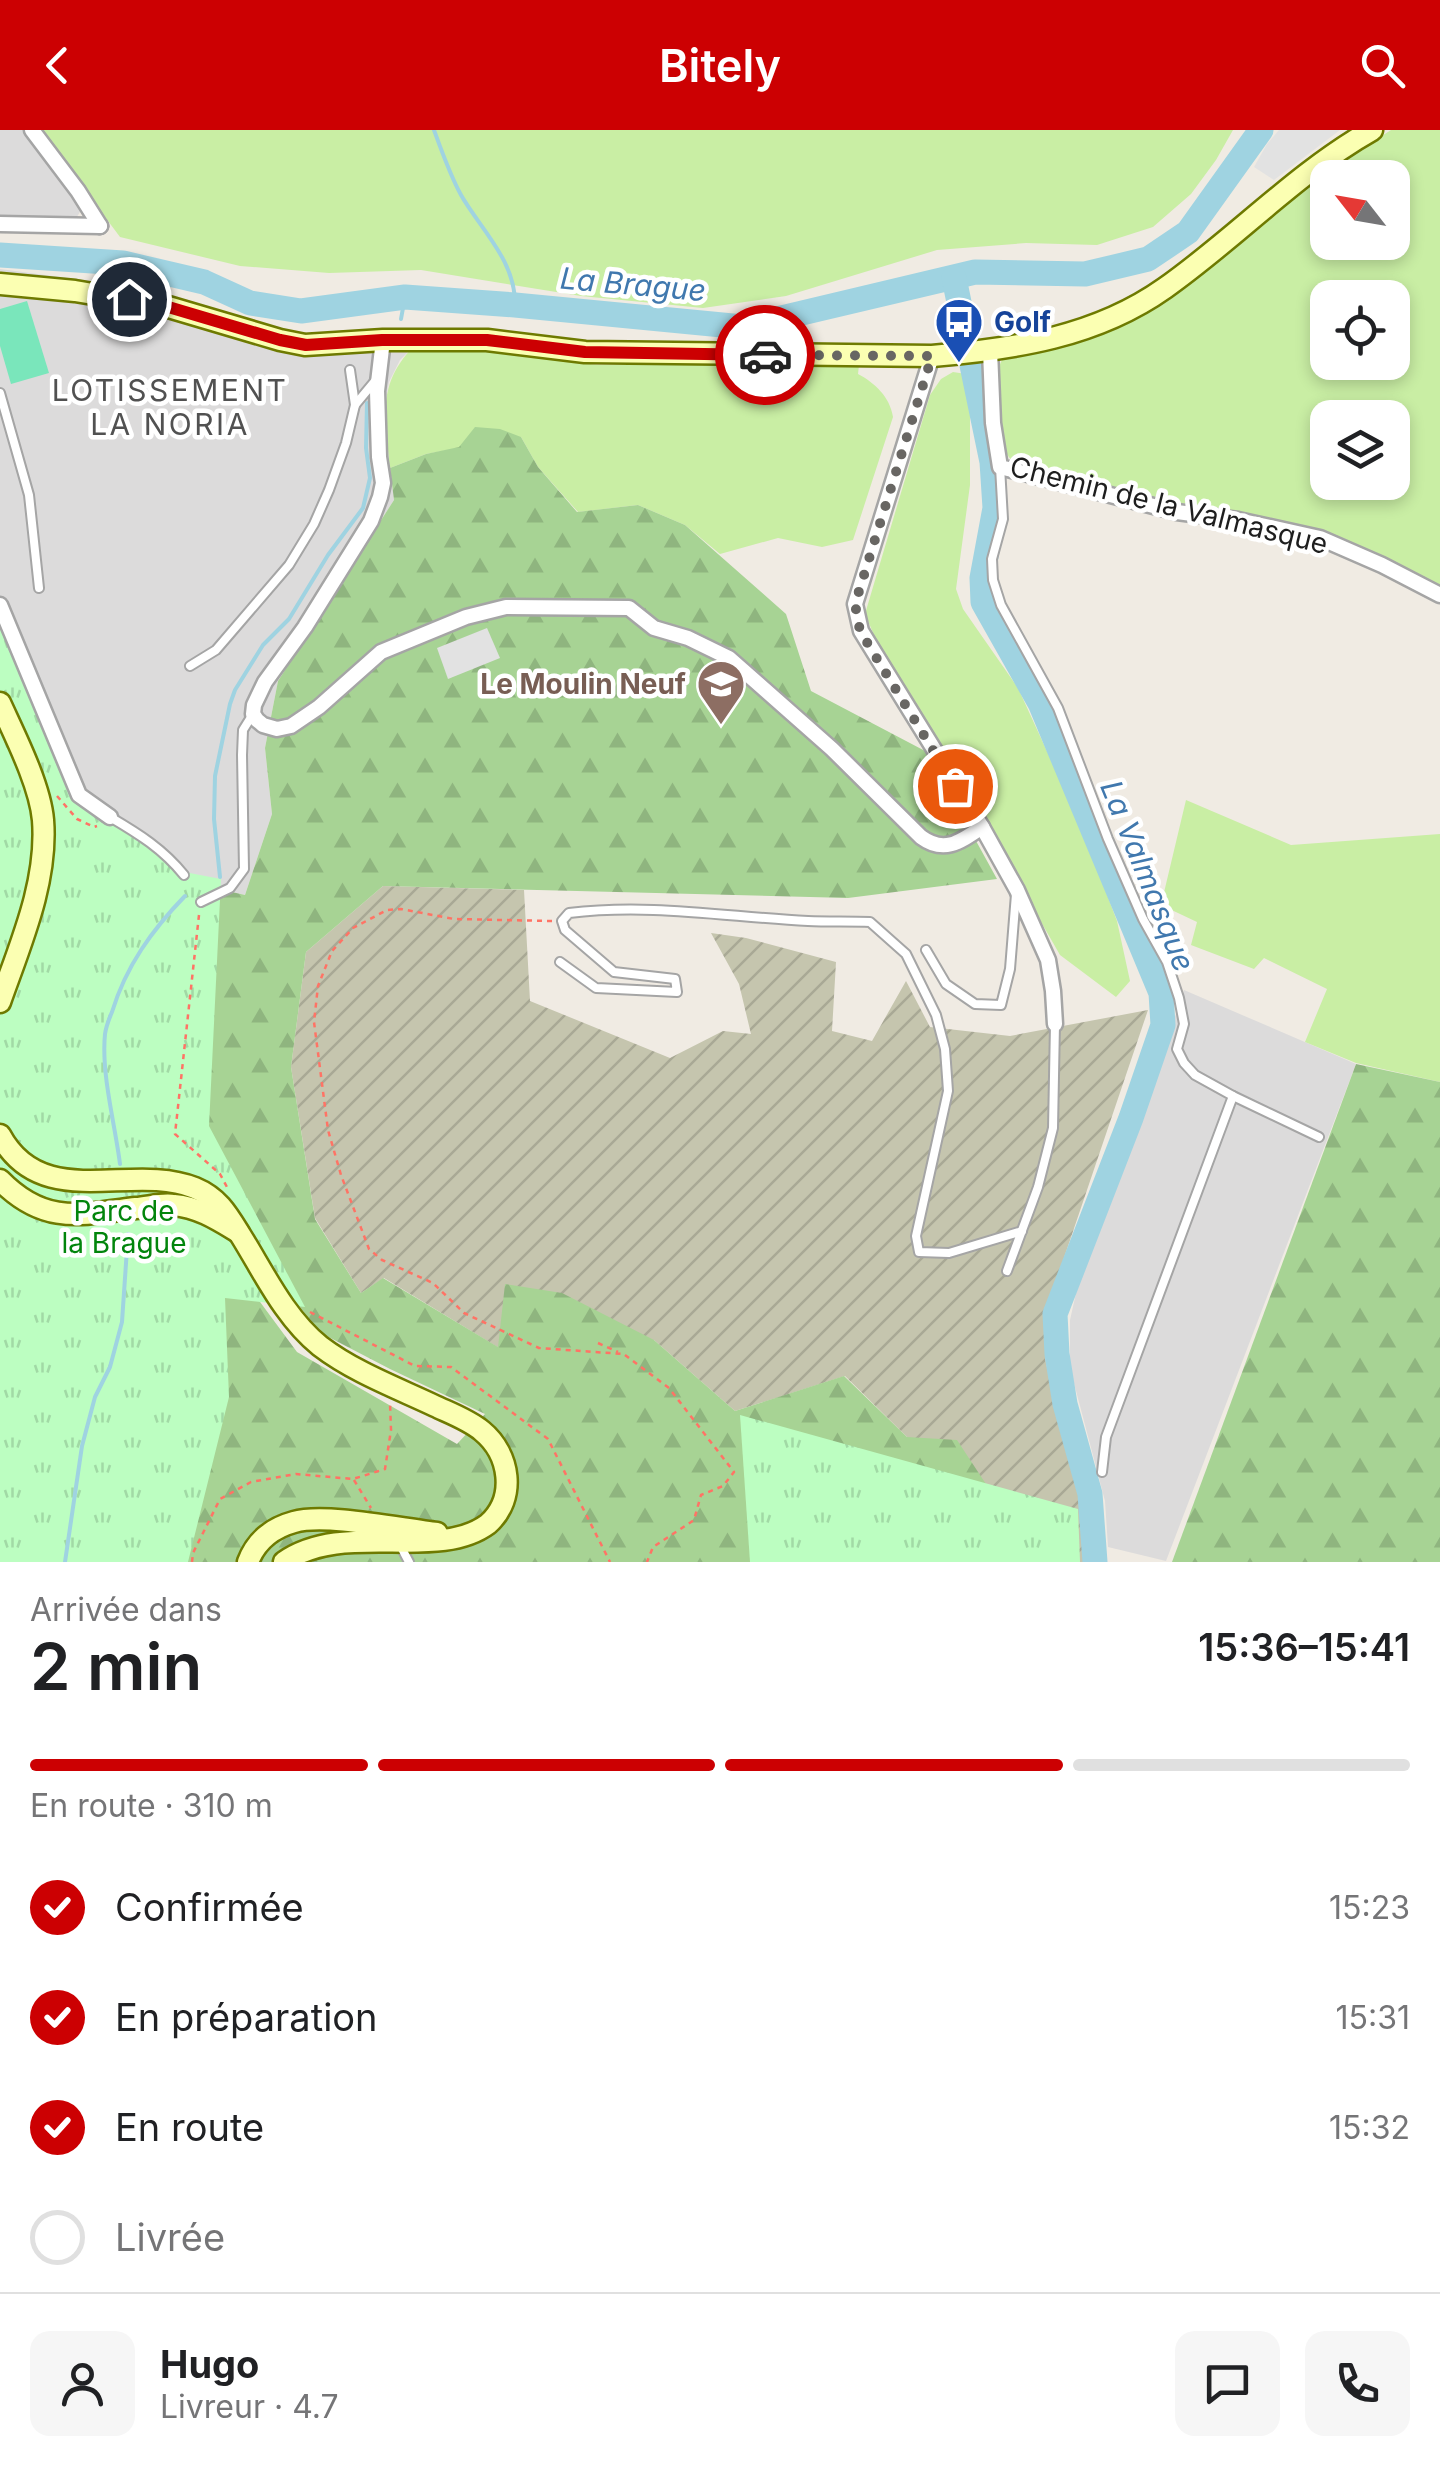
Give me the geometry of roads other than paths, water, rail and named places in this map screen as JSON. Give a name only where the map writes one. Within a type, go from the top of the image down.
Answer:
[{"type":"street","points":[[0,224],[100,226],[32,130]]},
{"type":"street","points":[[0,284],[165,306],[306,345],[487,340],[585,352],[932,356],[976,353],[1028,345],[1095,325],[1164,290],[1320,164],[1372,130]]},
{"type":"street","points":[[382,340],[376,426],[383,483],[380,497],[371,521],[306,627],[265,682],[253,714],[262,725],[277,729],[291,726],[319,707],[381,652],[466,616],[506,607],[628,608],[654,628],[688,638],[730,658],[820,737],[930,844],[941,847],[982,827]]},
{"type":"street","name":"Chemin de la Valmasque","points":[[976,353],[1000,467],[1177,512],[1238,520],[1320,538],[1440,595]]},
{"type":"street","points":[[932,356],[855,604],[860,631],[1017,890],[1048,960],[1054,1024]]},
{"type":"street","points":[[0,605],[79,795],[110,817]]},
{"type":"street","points":[[0,703],[26,761],[43,817],[43,852],[24,934],[0,1002]]},
{"type":"street","points":[[0,1135],[19,1160],[58,1179],[156,1180],[212,1196],[227,1211],[295,1322],[320,1346],[458,1417],[482,1431],[497,1448],[508,1487],[500,1511],[474,1534],[405,1553],[328,1544],[297,1553],[284,1562]]},
{"type":"street","points":[[0,1180],[47,1212],[72,1216],[170,1204],[207,1214],[239,1233]]},
{"type":"street","points":[[248,1562],[253,1548],[271,1532],[295,1521],[382,1526],[458,1539]]},
{"type":"lane","points":[[190,666],[216,650],[289,564],[314,524],[346,443],[355,405],[350,370]]},
{"type":"lane","points":[[355,405],[378,378]]},
{"type":"lane","points":[[0,393],[29,495],[39,588]]},
{"type":"lane","points":[[1000,467],[1003,519],[992,559],[993,580],[1001,605],[1058,708],[1142,920],[1167,962],[1184,1024],[1178,1049],[1184,1062],[1194,1075],[1319,1138]]},
{"type":"lane","points":[[201,902],[230,888],[244,869],[242,755],[244,730],[253,714]]},
{"type":"lane","points":[[110,817],[148,839],[184,875]]},
{"type":"lane","points":[[926,950],[946,984],[975,1004],[1001,1005],[1010,969],[1017,890]]},
{"type":"lane","points":[[560,962],[596,988],[677,992],[675,979],[614,972],[565,930],[562,921],[569,913],[608,908],[680,910],[870,922],[906,954],[936,1015],[945,1049],[948,1091],[916,1236],[918,1252],[949,1252],[1022,1231]]},
{"type":"lane","points":[[1008,1271],[1038,1186],[1052,1128],[1054,1024]]},
{"type":"lane","points":[[1102,1472],[1106,1437],[1233,1096]]},
{"type":"waterway","points":[[434,130],[461,195],[504,260],[515,305]]},
{"type":"waterway","name":"La Brague","points":[[0,255],[123,263],[204,282],[250,303],[301,311],[405,297],[743,327],[975,272],[1085,274],[1148,259],[1188,232],[1261,130]]},
{"type":"waterway","name":"La Valmasque","points":[[954,278],[992,462],[995,508],[982,578],[983,602],[1040,703],[1161,993],[1163,1025],[1055,1314],[1065,1404],[1090,1494],[1095,1562]]},
{"type":"waterway","points":[[401,319],[405,297]]},
{"type":"waterway","points":[[220,877],[214,819],[215,776],[230,704],[263,645],[289,619],[328,555],[363,508],[370,478],[367,403]]},
{"type":"waterway","points":[[120,1164],[105,1066],[106,1029],[133,964],[185,896]]},
{"type":"waterway","points":[[65,1562],[82,1446],[122,1322],[128,1234]]},
{"type":"place","name":"Golf","points":[[959,364]]},
{"type":"place","name":"Le Moulin Neuf","points":[[721,726]]},
{"type":"district","name":"LOTISSEMENT LA NORIA","points":[[170,408]]},
{"type":"park label","name":"Parc de la Brague","points":[[124,1227]]}]
